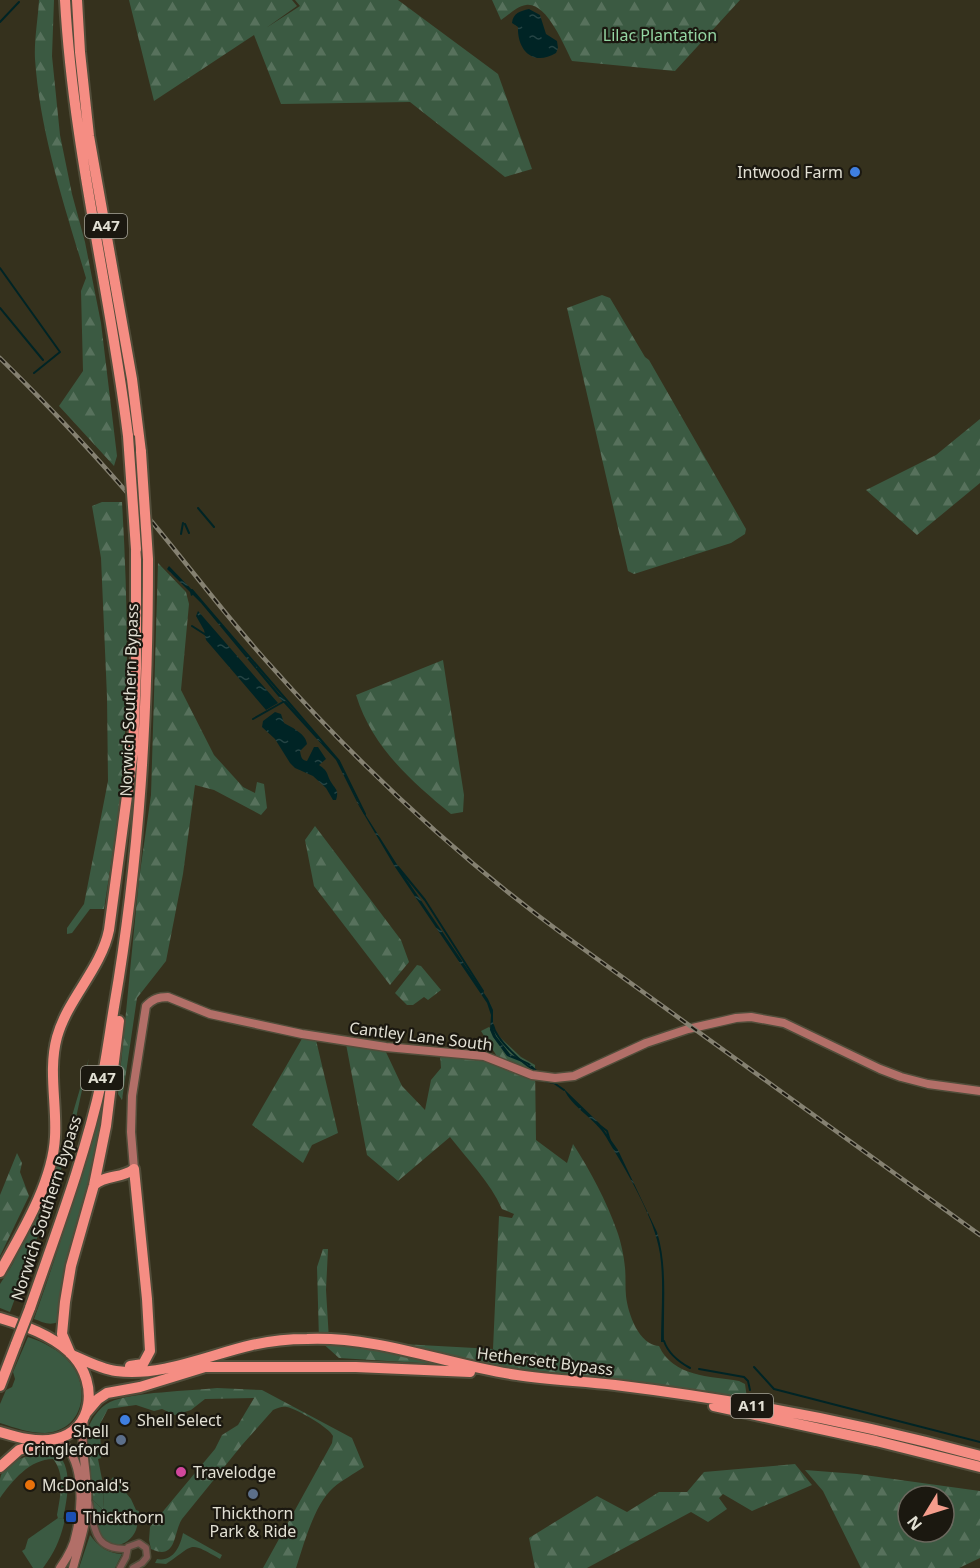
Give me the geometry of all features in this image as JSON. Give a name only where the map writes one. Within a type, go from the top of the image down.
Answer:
[{"type":"highway","name":"A47","points":[[0,1272],[18,1244],[35,1206],[53,1153],[56,1128],[53,1075],[58,1036],[70,1006],[103,950],[109,930],[133,751],[136,549],[128,435],[118,357],[79,140],[70,75],[65,0]]},
{"type":"highway","name":"Norwich Southern Bypass","points":[[0,1386],[73,1187],[102,1079],[123,960],[137,839],[144,751],[148,656],[148,559],[141,452],[131,369],[90,136],[80,52],[77,0]]},
{"type":"highway","name":"A47","points":[[71,1354],[62,1334],[65,1302],[71,1266],[94,1185],[106,1126],[137,839]]},
{"type":"highway","points":[[91,1363],[138,1366],[143,1364],[150,1351],[134,1169],[127,1174],[104,1178],[94,1185]]},
{"type":"highway","points":[[0,1318],[39,1333],[71,1354],[87,1378],[89,1386],[85,1414]]},
{"type":"highway","name":"Hethersett Bypass","points":[[71,1354],[115,1371],[143,1371],[181,1365],[252,1345],[280,1340],[332,1338],[362,1341],[509,1374],[615,1385],[799,1413],[980,1456]]},
{"type":"highway","name":"Hethersett Bypass","points":[[53,1439],[69,1433],[98,1399],[107,1393],[140,1387],[205,1367],[291,1366],[431,1370],[485,1373],[711,1405],[876,1441],[980,1467]]},
{"type":"highway","points":[[0,1432],[32,1439],[53,1439]]},
{"type":"highway","points":[[0,1467],[18,1450],[53,1439]]},
{"type":"street","name":"Cantley Lane South","points":[[134,1169],[131,1124],[133,1076],[143,1015],[146,1006],[156,998],[168,998],[210,1014],[302,1034],[386,1047],[484,1056],[532,1076],[555,1078],[574,1076],[646,1043],[688,1029],[735,1017],[751,1017],[784,1023],[880,1070],[901,1077],[927,1084],[980,1091]]},
{"type":"street","points":[[85,1414],[81,1435],[88,1497],[96,1536],[109,1547],[127,1553]]},
{"type":"street","points":[[53,1439],[64,1443],[73,1455],[77,1467],[80,1503],[76,1535],[60,1568]]},
{"type":"street","points":[[73,1568],[86,1528],[88,1497]]},
{"type":"street","points":[[120,1568],[127,1553],[136,1543],[146,1548],[147,1557],[135,1567],[130,1562],[127,1553]]},
{"type":"green space","points":[[39,0],[54,0],[52,56],[60,135],[101,323],[117,456],[114,466],[59,406],[83,371],[81,291],[86,278],[54,170],[42,115],[35,59]]},
{"type":"green space","points":[[129,0],[292,0],[297,6],[266,28],[300,6],[295,0],[398,0],[498,74],[532,169],[505,177],[410,102],[281,104],[254,35],[154,101]]},
{"type":"green space","name":"Lilac Plantation","points":[[492,0],[740,0],[675,71],[572,61],[554,26],[541,10],[526,5],[501,20]]},
{"type":"green space","points":[[602,295],[610,298],[649,360],[746,529],[745,534],[731,543],[634,574],[628,571],[567,308]]},
{"type":"green space","points":[[980,419],[980,483],[917,535],[866,490],[936,455]]},
{"type":"green space","points":[[102,502],[122,502],[127,660],[123,773],[104,909],[90,909],[72,933],[67,934],[67,928],[84,904],[108,781],[101,558],[92,506]]},
{"type":"green space","points":[[158,563],[186,592],[189,604],[181,690],[214,755],[243,787],[255,793],[257,782],[264,784],[267,808],[261,815],[214,790],[195,785],[183,874],[166,961],[137,998],[122,1100],[118,1094],[139,879],[151,795]]},
{"type":"green space","points":[[443,660],[464,795],[463,812],[451,814],[394,762],[372,731],[356,695]]},
{"type":"green space","points":[[315,826],[401,940],[409,962],[390,985],[314,886],[305,840]]},
{"type":"green space","points":[[417,965],[421,966],[441,990],[428,1000],[424,997],[413,1005],[407,1005],[395,993]]},
{"type":"green space","points":[[489,1027],[521,1057],[535,1065],[536,1140],[567,1163],[573,1144],[603,1197],[620,1240],[625,1263],[627,1303],[640,1334],[652,1344],[659,1346],[673,1364],[683,1369],[745,1384],[747,1398],[624,1380],[520,1369],[339,1358],[319,1340],[317,1267],[323,1249],[328,1249],[326,1290],[329,1340],[493,1349],[499,1216],[512,1218],[514,1214],[502,1209],[485,1180],[450,1137],[398,1181],[367,1155],[346,1044],[385,1050],[402,1086],[425,1110],[431,1080],[441,1068],[440,1054],[498,1058],[481,1031]]},
{"type":"green space","points":[[303,1037],[316,1040],[338,1133],[312,1145],[303,1163],[252,1125]]},
{"type":"green space","points":[[89,1058],[74,1127],[53,1195],[10,1312],[0,1308],[0,1284],[40,1208],[62,1150]]},
{"type":"green space","points":[[107,1071],[103,1127],[67,1263],[58,1322],[46,1323],[34,1319],[75,1196]]},
{"type":"green space","points":[[17,1153],[22,1163],[20,1172],[29,1196],[0,1256],[0,1195]]},
{"type":"green space","points":[[28,1337],[62,1355],[71,1364],[81,1385],[80,1407],[75,1417],[68,1425],[58,1430],[45,1433],[34,1432],[0,1423],[0,1404],[6,1390],[12,1387],[15,1379],[13,1372]]},
{"type":"green space","points":[[217,1388],[262,1390],[352,1438],[364,1467],[326,1495],[310,1525],[296,1568],[263,1568],[332,1443],[333,1436],[320,1424],[292,1408],[283,1407],[273,1410],[242,1445],[182,1519],[173,1544],[166,1551],[159,1552],[151,1549],[150,1527],[215,1449],[222,1435],[238,1425],[254,1398],[205,1399],[191,1410],[175,1415],[162,1409],[154,1411],[136,1405],[108,1409],[100,1424],[101,1458],[98,1459],[104,1489],[103,1510],[93,1500],[87,1431],[102,1408],[110,1402],[132,1396]]},
{"type":"green space","points":[[53,1451],[60,1457],[67,1473],[63,1519],[58,1518],[57,1515],[61,1479],[53,1459],[37,1463],[22,1472],[0,1498],[0,1479],[8,1466],[22,1458]]},
{"type":"green space","points":[[795,1464],[812,1485],[752,1511],[723,1494],[719,1498],[727,1509],[708,1522],[691,1512],[587,1568],[535,1568],[529,1538],[597,1496],[627,1512],[659,1492],[687,1492],[704,1472]]},
{"type":"green space","points":[[805,1470],[857,1474],[929,1484],[896,1484],[896,1544],[956,1544],[956,1488],[980,1491],[980,1558],[959,1568],[861,1568],[823,1491]]},
{"type":"green space","points":[[113,1477],[139,1511],[137,1528],[133,1535],[125,1543],[115,1545],[105,1542],[99,1534],[93,1500],[103,1510],[104,1489]]},
{"type":"green space","points":[[58,1518],[65,1519],[54,1550],[43,1568],[33,1568],[22,1551],[28,1539]]},
{"type":"green space","points":[[183,1533],[222,1555],[220,1559],[202,1549],[192,1547],[166,1564],[155,1563],[157,1559],[167,1558],[175,1552]]},
{"type":"green space","points":[[90,1535],[104,1549],[122,1554],[115,1568],[79,1568]]},
{"type":"water","points":[[529,9],[540,15],[546,34],[557,41],[556,53],[548,57],[540,58],[528,54],[520,43],[518,27],[512,23],[517,13]]},
{"type":"water","points":[[169,566],[195,593],[339,761],[360,806],[488,999],[493,1010],[493,1028],[496,1036],[510,1054],[529,1063],[539,1072],[507,1056],[493,1037],[490,1030],[491,1015],[487,1003],[395,867],[359,806],[336,760],[283,702],[201,603],[193,595],[191,596],[190,592],[167,569]]},
{"type":"water","points":[[198,611],[278,703],[266,710],[206,640],[204,630],[196,616]]},
{"type":"water","points":[[275,712],[281,714],[284,723],[299,732],[306,740],[307,744],[300,751],[304,760],[307,761],[314,747],[318,747],[326,759],[319,765],[326,771],[336,790],[336,800],[333,800],[326,788],[313,776],[295,768],[275,739],[262,727],[263,721]]},
{"type":"water","points":[[564,1089],[599,1123],[618,1150],[657,1232],[664,1273],[664,1342],[661,1342],[660,1254],[646,1209],[602,1131],[572,1102]]},
{"type":"waterway","points":[[0,22],[19,2]]},
{"type":"waterway","points":[[0,268],[60,352],[34,373]]},
{"type":"waterway","points":[[0,308],[43,360]]},
{"type":"waterway","points":[[198,508],[214,527]]},
{"type":"waterway","points":[[181,534],[183,523]]},
{"type":"waterway","points":[[185,524],[189,533]]},
{"type":"waterway","points":[[192,590],[339,761],[365,814]]},
{"type":"waterway","points":[[192,626],[206,635]]},
{"type":"waterway","points":[[253,719],[283,702]]},
{"type":"waterway","points":[[398,867],[425,900],[483,991]]},
{"type":"waterway","points":[[493,1025],[499,1038],[511,1051],[537,1072]]},
{"type":"waterway","points":[[540,1080],[554,1083],[564,1090]]},
{"type":"waterway","points":[[598,1124],[607,1131],[610,1141]]},
{"type":"waterway","points":[[664,1341],[674,1357],[690,1368]]},
{"type":"waterway","points":[[754,1367],[774,1389],[980,1442]]},
{"type":"waterway","points":[[699,1369],[744,1377],[748,1381],[750,1390]]},
{"type":"railway","points":[[0,358],[120,484],[270,665],[338,738],[410,808],[485,874],[564,935],[980,1235]]},
{"type":"place","name":"Intwood Farm","points":[[855,172]]},
{"type":"place","name":"Shell Select","points":[[125,1420]]},
{"type":"place","name":"Shell Cringleford","points":[[121,1440]]},
{"type":"place","name":"Travelodge","points":[[181,1472]]},
{"type":"place","name":"McDonald's","points":[[30,1485]]},
{"type":"place","name":"Thickthorn Park & Ride","points":[[253,1494]]},
{"type":"place","name":"Thickthorn","points":[[71,1517]]}]
